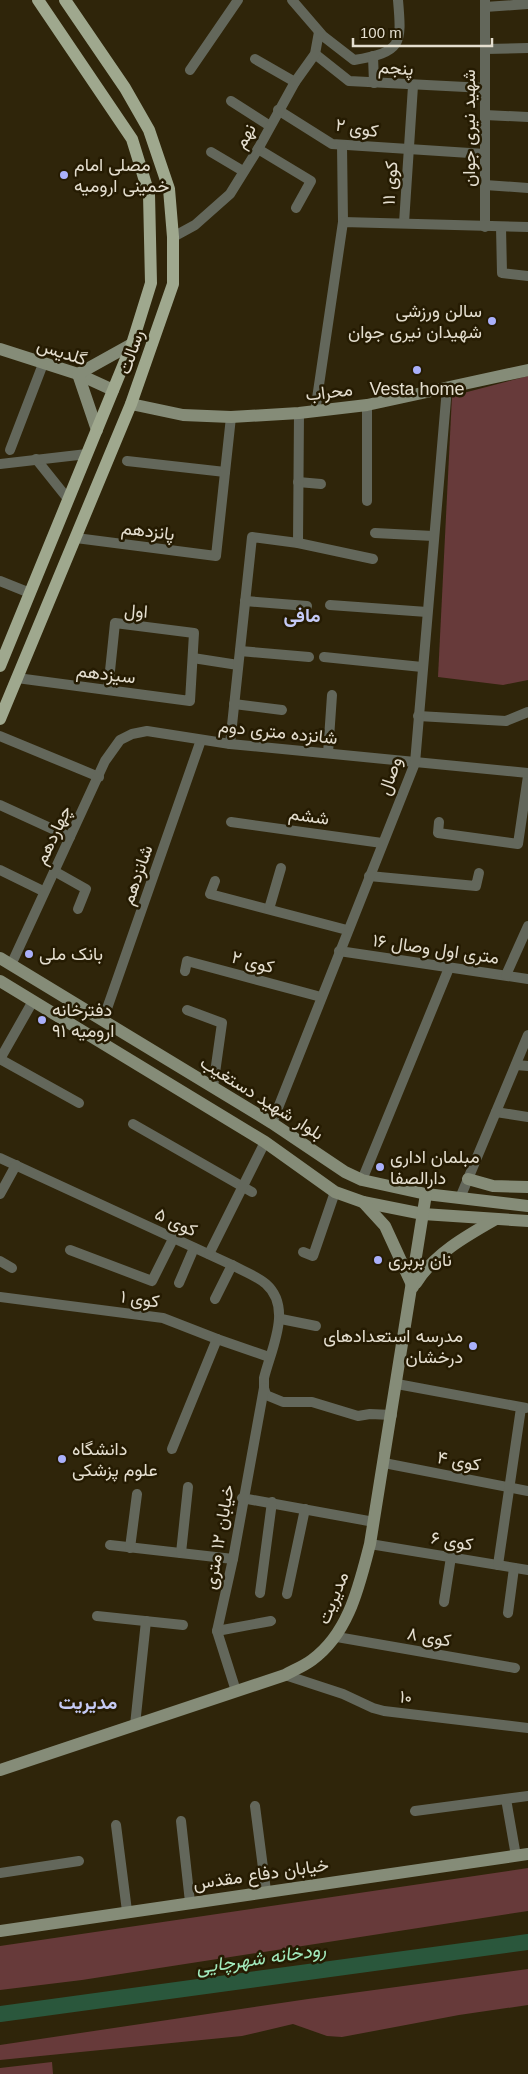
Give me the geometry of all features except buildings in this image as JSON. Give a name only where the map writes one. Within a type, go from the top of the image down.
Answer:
[{"type":"main road","name":"رسالت","points":[[0,666],[132,344],[151,283],[148,194],[132,138],[38,0]]},
{"type":"main road","name":"رسالت","points":[[0,719],[132,404],[173,284],[173,236],[169,189],[149,130],[124,88],[65,0]]},
{"type":"main road","points":[[151,283],[173,284]]},
{"type":"street","points":[[190,70],[238,0]]},
{"type":"street","points":[[292,0],[319,32],[354,60],[374,56],[392,49],[401,33],[398,0]]},
{"type":"street","points":[[485,4],[528,4]]},
{"type":"street","name":"شهید نیری جوان","points":[[485,4],[485,227]]},
{"type":"street","name":"نهم","points":[[173,236],[195,225],[230,194],[258,149],[278,110],[314,54],[319,32]]},
{"type":"street","points":[[486,48],[528,48]]},
{"type":"street","name":"پنجم","points":[[314,54],[349,81],[413,86],[485,88]]},
{"type":"street","points":[[374,56],[374,83]]},
{"type":"street","points":[[255,59],[295,82]]},
{"type":"street","name":"کوی ۱۱","points":[[404,223],[413,86]]},
{"type":"street","points":[[231,101],[270,126]]},
{"type":"street","name":"کوی ۲","points":[[278,110],[332,144],[409,151],[485,154]]},
{"type":"street","points":[[485,115],[528,117]]},
{"type":"street","points":[[315,412],[342,222],[342,145]]},
{"type":"street","points":[[258,149],[311,181],[296,208]]},
{"type":"street","points":[[211,152],[244,171]]},
{"type":"street","points":[[485,186],[528,188]]},
{"type":"street","points":[[342,222],[528,227]]},
{"type":"street","points":[[501,226],[502,273],[528,276]]},
{"type":"street","points":[[97,430],[78,374],[132,344]]},
{"type":"street","name":"گلدیس","points":[[0,349],[78,374],[113,390]]},
{"type":"street","points":[[10,450],[43,364]]},
{"type":"street","name":"محراب","points":[[132,404],[183,415],[231,417],[315,412],[367,405],[528,370]]},
{"type":"street","name":"وصال","points":[[272,1123],[320,997],[414,763],[447,388]]},
{"type":"street","points":[[367,405],[367,501]]},
{"type":"street","points":[[298,542],[299,413]]},
{"type":"street","points":[[127,462],[225,472],[231,417]]},
{"type":"street","points":[[0,464],[87,454]]},
{"type":"street","points":[[36,459],[68,499]]},
{"type":"street","name":"پانزدهم","points":[[76,538],[216,556],[225,472]]},
{"type":"street","points":[[298,482],[320,484]]},
{"type":"street","points":[[375,533],[433,536]]},
{"type":"street","points":[[230,744],[252,537],[298,542],[373,559]]},
{"type":"street","points":[[0,581],[30,593]]},
{"type":"street","points":[[245,600],[307,606]]},
{"type":"street","points":[[330,605],[427,612]]},
{"type":"street","name":"اول","points":[[108,690],[115,623],[194,633],[193,658]]},
{"type":"street","points":[[240,651],[309,657]]},
{"type":"street","points":[[324,657],[422,667]]},
{"type":"street","points":[[193,658],[238,665]]},
{"type":"street","name":"سیزدهم","points":[[17,678],[190,701],[193,658]]},
{"type":"street","points":[[328,754],[332,695]]},
{"type":"street","points":[[234,704],[282,710]]},
{"type":"street","points":[[418,716],[506,720],[528,712]]},
{"type":"street","name":"شانزده متری دوم","points":[[139,732],[230,744],[528,774]]},
{"type":"street","name":"چهاردهم","points":[[6,962],[54,871],[111,749],[120,740],[139,732]]},
{"type":"street","points":[[0,736],[99,777]]},
{"type":"street","name":"شانزدهم","points":[[103,1020],[201,740]]},
{"type":"street","points":[[439,822],[438,833],[518,844],[528,774]]},
{"type":"street","points":[[0,805],[70,837]]},
{"type":"street","name":"ششم","points":[[232,822],[382,843]]},
{"type":"street","points":[[270,909],[281,868]]},
{"type":"street","points":[[0,870],[44,891]]},
{"type":"street","points":[[54,871],[86,888],[78,908]]},
{"type":"street","points":[[369,876],[476,886],[478,873]]},
{"type":"street","points":[[215,881],[210,894],[347,930]]},
{"type":"street","points":[[506,975],[528,926]]},
{"type":"street","name":"۱۶ متری اول وصال","points":[[339,951],[528,979]]},
{"type":"street","name":"کوی ۲","points":[[185,971],[187,961],[320,997]]},
{"type":"street","name":"بلوار شهید دستغیب","points":[[6,962],[272,1123],[345,1172],[362,1180],[426,1194],[528,1206]]},
{"type":"street","points":[[362,1180],[448,968]]},
{"type":"street","name":"بلوار شهید دستغیب","points":[[0,981],[265,1142],[335,1192],[363,1202],[424,1214],[528,1221]]},
{"type":"street","points":[[33,1001],[0,1059],[79,1104]]},
{"type":"street","points":[[187,1010],[222,1023],[213,1087]]},
{"type":"street","points":[[460,1198],[528,1035]]},
{"type":"street","points":[[516,1065],[528,1066]]},
{"type":"street","points":[[496,1112],[528,1116]]},
{"type":"street","points":[[209,1254],[265,1142],[272,1123]]},
{"type":"street","points":[[133,1124],[252,1192]]},
{"type":"street","name":"کوی ۵","points":[[0,1158],[209,1254],[267,1284],[278,1302],[281,1319]]},
{"type":"street","points":[[0,1194],[16,1165]]},
{"type":"street","points":[[468,1179],[493,1186],[528,1187]]},
{"type":"street","points":[[303,1252],[313,1256],[335,1192]]},
{"type":"street","name":"مدیریت","points":[[0,1770],[285,1675],[312,1660],[336,1637],[357,1593],[370,1544],[413,1287],[426,1194]]},
{"type":"street","points":[[363,1202],[385,1226],[413,1287]]},
{"type":"street","points":[[413,1287],[423,1272],[444,1253],[466,1236],[496,1219]]},
{"type":"street","points":[[70,1250],[152,1281],[173,1239]]},
{"type":"street","points":[[179,1283],[194,1248]]},
{"type":"street","points":[[0,1260],[12,1268]]},
{"type":"street","points":[[215,1299],[232,1265]]},
{"type":"street","name":"کوی ۱","points":[[0,1297],[163,1318],[216,1340],[269,1358]]},
{"type":"street","points":[[269,1358],[281,1319],[316,1326]]},
{"type":"street","points":[[172,1449],[216,1340]]},
{"type":"street","name":"خیابان ۱۲ متری","points":[[217,1631],[233,1559],[242,1498],[269,1358]]},
{"type":"street","points":[[397,1384],[525,1408],[509,1487],[498,1565]]},
{"type":"street","points":[[264,1388],[266,1395],[282,1402],[312,1402],[358,1416],[370,1414],[392,1415]]},
{"type":"street","name":"کوی ۴","points":[[384,1463],[528,1491]]},
{"type":"street","points":[[180,1554],[188,1487]]},
{"type":"street","points":[[130,1548],[137,1494]]},
{"type":"street","points":[[242,1498],[374,1522]]},
{"type":"street","points":[[260,1593],[272,1502]]},
{"type":"street","points":[[287,1594],[305,1509]]},
{"type":"street","name":"کوی ۶","points":[[370,1544],[528,1570]]},
{"type":"street","points":[[110,1545],[233,1559]]},
{"type":"street","points":[[444,1602],[451,1558]]},
{"type":"street","points":[[508,1612],[514,1568]]},
{"type":"street","points":[[97,1616],[183,1624]]},
{"type":"street","points":[[135,1725],[146,1621]]},
{"type":"street","points":[[236,1690],[217,1631],[271,1621]]},
{"type":"street","name":"کوی ۸","points":[[336,1637],[515,1668]]},
{"type":"street","name":"۱۰","points":[[285,1675],[343,1694],[379,1710],[528,1728]]},
{"type":"street","points":[[415,1811],[528,1796]]},
{"type":"street","points":[[506,1799],[522,1855]]},
{"type":"street","points":[[255,1806],[266,1891]]},
{"type":"street","points":[[181,1821],[190,1902]]},
{"type":"street","points":[[116,1825],[127,1911]]},
{"type":"street","name":"خیابان دفاع مقدس","points":[[0,1929],[522,1855]]},
{"type":"street","points":[[0,1873],[79,1861]]},
{"type":"shaded area","points":[[528,376],[528,680],[503,685],[438,677],[452,396]]},
{"type":"shaded area","points":[[528,1868],[528,1911],[82,1980],[0,1990],[0,1946]]},
{"type":"shaded area","points":[[528,1969],[528,2005],[459,2015],[342,2037],[327,2036],[293,2024],[242,2036],[0,2060],[0,2045],[308,1999]]},
{"type":"shaded area","points":[[52,2062],[53,2074],[0,2074],[0,2068]]},
{"type":"waterway","name":"رودخانه شهرچایی","points":[[0,2014],[528,1942]]},
{"type":"place","name":"مصلی امام خمینی ارومیه","points":[[64,175]]},
{"type":"place","name":"سالن ورزشی شهیدان نیری جوان","points":[[492,321]]},
{"type":"place","name":"Vesta home","points":[[417,370]]},
{"type":"place","name":"بانک ملی","points":[[29,954]]},
{"type":"place","name":"دفترخانه ۹۱ ارومیه","points":[[42,1020]]},
{"type":"place","name":"مبلمان اداری دارالصفا","points":[[380,1167]]},
{"type":"place","name":"نان بربری","points":[[378,1260]]},
{"type":"place","name":"مدرسه استعدادهای درخشان","points":[[473,1346]]},
{"type":"place","name":"دانشگاه علوم پزشکی","points":[[62,1459]]},
{"type":"district","name":"مافی","points":[[302,615]]},
{"type":"district","name":"مدیریت","points":[[88,1702]]}]
